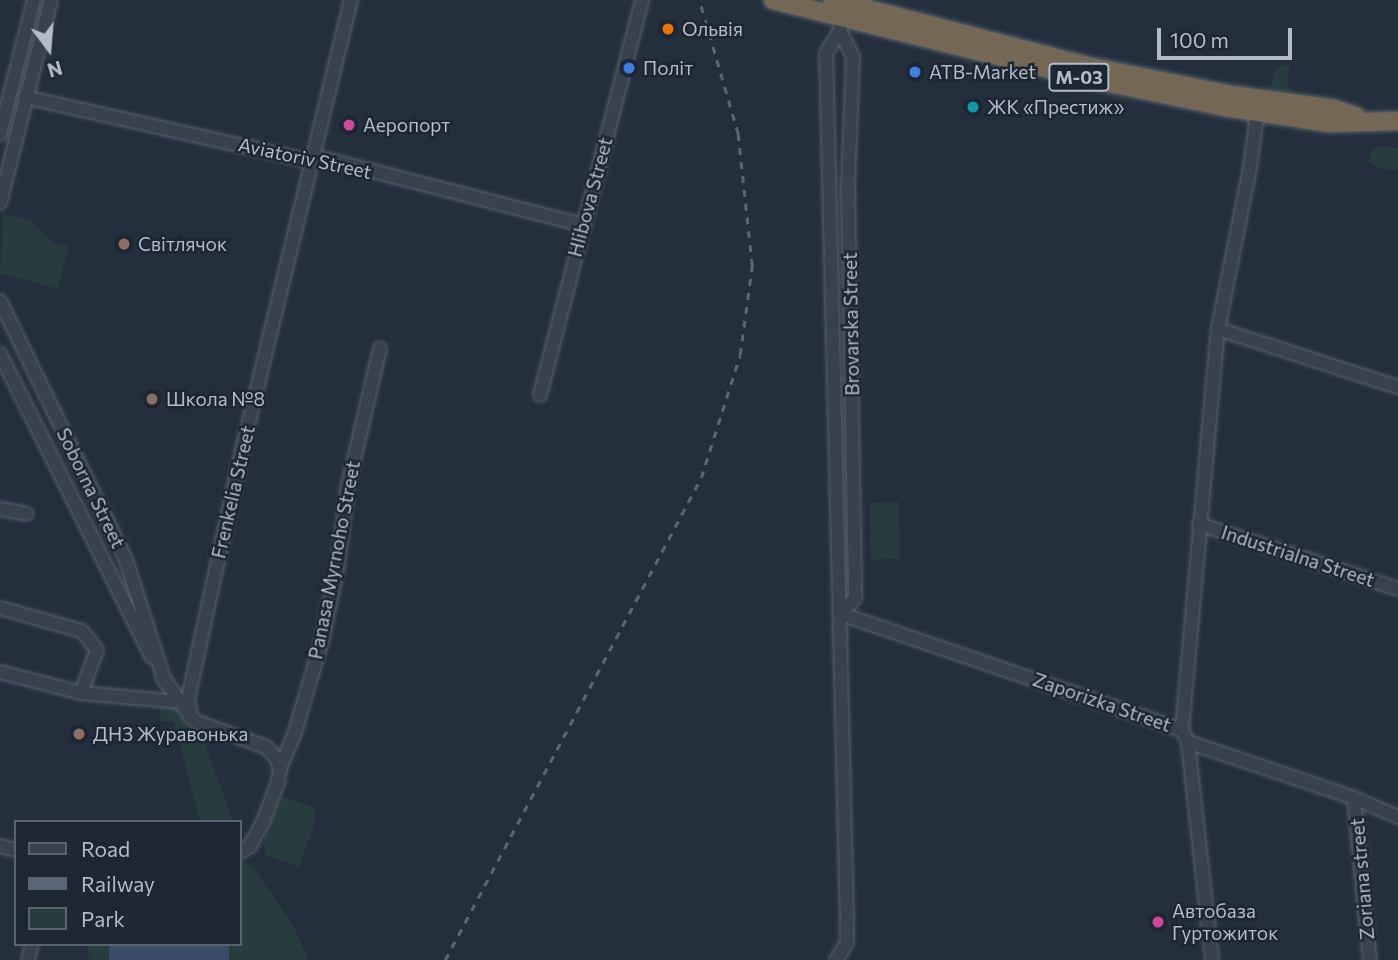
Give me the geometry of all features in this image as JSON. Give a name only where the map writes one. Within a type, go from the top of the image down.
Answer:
[{"type":"highway","name":"М-03","points":[[773,0],[840,13],[1086,78],[1257,106],[1329,123],[1398,121]]},
{"type":"street","points":[[0,134],[6,82],[34,0]]},
{"type":"street","points":[[0,202],[51,0]]},
{"type":"street","name":"Frenkelia Street","points":[[191,717],[188,707],[191,682],[238,467],[351,0]]},
{"type":"street","name":"Hlibova Street","points":[[540,395],[642,0]]},
{"type":"street","name":"Brovarska Street","points":[[836,960],[847,943],[847,922],[826,53],[840,13]]},
{"type":"street","name":"Brovarska Street","points":[[840,13],[853,55],[848,187],[855,598],[841,614]]},
{"type":"street","name":"Aviatoriv Street","points":[[6,82],[27,92],[304,160],[314,156],[583,225]]},
{"type":"street","points":[[1257,106],[1250,169],[1218,330],[1199,524],[1185,736],[1354,798],[1398,817]]},
{"type":"street","name":"Soborna Street","points":[[0,301],[125,556],[165,682]]},
{"type":"street","points":[[1218,330],[1398,387]]},
{"type":"street","name":"Panasa Myrnoho Street","points":[[242,851],[250,846],[259,832],[275,792],[280,768],[295,732],[322,640],[337,571],[348,485],[380,349]]},
{"type":"street","name":"Soborna Street","points":[[0,354],[54,468],[165,682],[191,717]]},
{"type":"street","points":[[0,509],[27,514]]},
{"type":"street","name":"Industrialna Street","points":[[1199,524],[1398,589]]},
{"type":"street","points":[[0,608],[82,631],[97,650],[81,694]]},
{"type":"street","name":"Zaporizka Street","points":[[841,614],[1185,736],[1212,960]]},
{"type":"street","points":[[0,672],[81,694],[179,702]]},
{"type":"street","points":[[191,717],[206,727],[266,747],[276,758],[280,768]]},
{"type":"street","name":"Zoriana street","points":[[1354,798],[1370,960]]},
{"type":"green space","points":[[1286,64],[1290,68],[1287,84],[1295,95],[1272,95],[1270,88],[1276,69]]},
{"type":"green space","points":[[1381,146],[1398,148],[1398,170],[1378,168],[1369,162],[1370,152]]},
{"type":"green space","points":[[3,214],[30,220],[53,243],[69,246],[58,289],[0,273]]},
{"type":"green space","points":[[899,502],[900,559],[871,559],[870,503]]},
{"type":"green space","points":[[161,706],[177,708],[189,726],[207,734],[205,743],[232,820],[199,820],[174,722],[159,721]]},
{"type":"green space","points":[[282,796],[314,808],[315,822],[299,867],[266,855],[263,843]]},
{"type":"green space","points":[[242,861],[252,866],[294,927],[308,960],[89,960],[87,946],[242,946]]},
{"type":"water","points":[[109,946],[229,946],[229,960],[109,960]]},
{"type":"railway","points":[[445,960],[701,478],[740,355],[752,266],[738,134],[699,0]]},
{"type":"place","name":"Ольвія","points":[[668,29]]},
{"type":"place","name":"Політ","points":[[629,68]]},
{"type":"place","name":"ATB-Market","points":[[915,72]]},
{"type":"place","name":"ЖК «Престиж»","points":[[973,107]]},
{"type":"place","name":"Аеропорт","points":[[349,125]]},
{"type":"place","name":"Світлячок","points":[[124,244]]},
{"type":"place","name":"Школа №8","points":[[152,399]]},
{"type":"place","name":"ДНЗ Журавонька","points":[[79,734]]},
{"type":"place","name":"Автобаза Гуртожиток","points":[[1158,922]]}]
